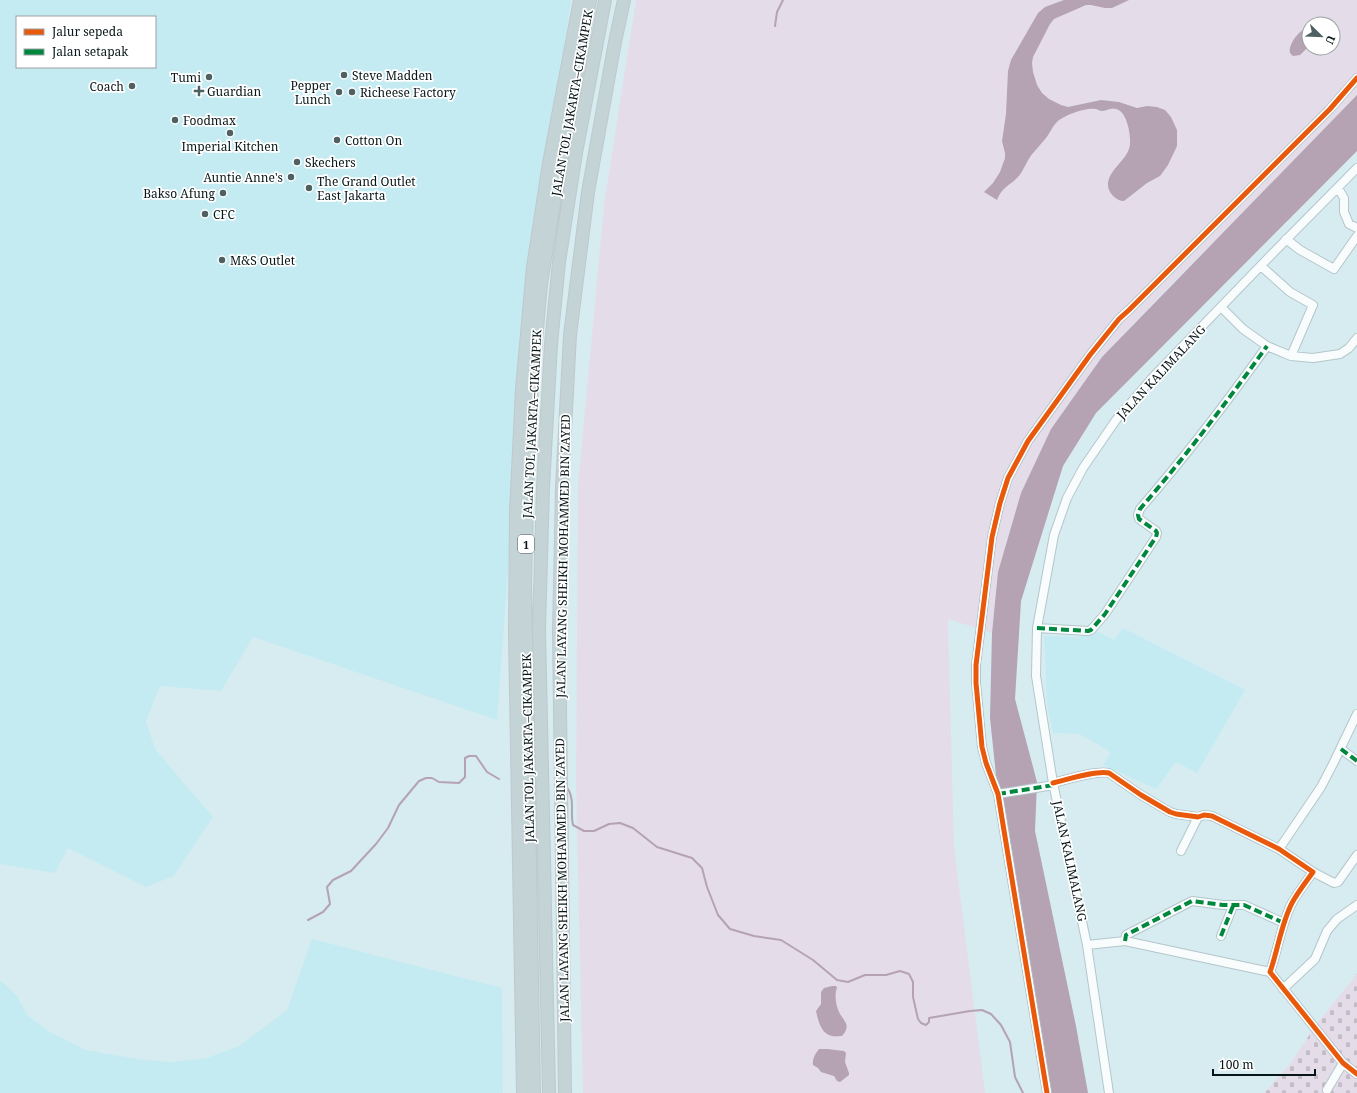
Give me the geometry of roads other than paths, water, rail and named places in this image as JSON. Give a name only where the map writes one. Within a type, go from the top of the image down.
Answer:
[{"type":"highway","name":"1","points":[[523,1093],[515,640],[516,511],[522,396],[534,267],[549,163],[580,0]]},
{"type":"highway","name":"JALAN TOL JAKARTA–CIKAMPEK","points":[[534,1093],[525,582],[532,386],[541,284],[561,160],[590,0]]},
{"type":"highway","name":"JALAN TOL JAKARTA–CIKAMPEK","points":[[549,1093],[539,629],[543,487],[550,351],[559,262],[576,153],[605,0]]},
{"type":"highway","name":"JALAN LAYANG SHEIKH MOHAMMED BIN ZAYED","points":[[565,1093],[559,632],[563,463],[570,335],[587,200],[615,42],[624,0]]},
{"type":"street","points":[[1047,1093],[1002,794],[986,763],[982,747],[976,675],[992,537],[1000,503],[1008,478],[1028,441],[1090,355],[1119,319],[1297,142],[1357,78]]},
{"type":"street","name":"JALAN KALIMALANG","points":[[1109,1093],[1088,946],[1051,785],[1036,676],[1037,628],[1054,535],[1067,498],[1083,468],[1116,420],[1154,376],[1286,239],[1357,168]]},
{"type":"street","points":[[1338,188],[1344,198],[1344,212],[1349,224],[1357,228]]},
{"type":"street","points":[[1286,239],[1300,250],[1334,268],[1357,236]]},
{"type":"street","points":[[1261,266],[1290,292],[1313,305],[1291,356]]},
{"type":"street","points":[[1221,307],[1243,329],[1267,346],[1291,356],[1313,358],[1340,354],[1349,348],[1357,338]]},
{"type":"street","points":[[1037,628],[1088,631],[1091,630],[1105,614],[1156,537],[1156,531],[1139,519],[1138,515],[1140,509],[1176,468],[1267,346]]},
{"type":"street","points":[[1279,849],[1320,787],[1341,749],[1357,714]]},
{"type":"street","points":[[1341,749],[1357,761]]},
{"type":"street","points":[[1002,794],[1051,785],[1105,772],[1113,775],[1141,795],[1170,812],[1198,817],[1212,816],[1279,849],[1313,872],[1334,883],[1338,882],[1357,855]]},
{"type":"street","points":[[1181,851],[1198,817]]},
{"type":"street","points":[[1270,972],[1284,923],[1291,905],[1298,892],[1313,872]]},
{"type":"street","points":[[1125,941],[1126,935],[1192,901],[1244,906],[1284,923]]},
{"type":"street","points":[[1283,990],[1315,959],[1328,931],[1338,919],[1357,905]]},
{"type":"street","points":[[1221,936],[1233,906]]},
{"type":"street","points":[[1088,946],[1125,941],[1270,972],[1343,1063],[1357,1074]]},
{"type":"street","points":[[1327,1090],[1343,1063]]},
{"type":"waterway","points":[[775,26],[777,12],[783,0]]},
{"type":"waterway","points":[[308,920],[323,912],[330,904],[327,887],[333,880],[351,871],[376,844],[388,828],[399,805],[419,781],[426,778],[432,778],[439,782],[459,783],[465,777],[465,758],[469,756],[476,756],[487,772],[499,779]]},
{"type":"waterway","points":[[568,789],[572,802],[573,825],[584,831],[594,831],[609,824],[620,823],[633,828],[657,847],[692,858],[702,868],[707,887],[718,915],[730,929],[754,936],[781,940],[813,960],[837,980],[848,982],[865,975],[886,975],[900,971],[909,974],[913,982],[913,997],[918,1019],[921,1023],[926,1025],[929,1022],[929,1018],[970,1011],[982,1010],[991,1014],[1001,1025],[1010,1042],[1015,1077],[1023,1093]]},
{"type":"place","name":"Steve Madden","points":[[344,75]]},
{"type":"place","name":"Tumi","points":[[209,77]]},
{"type":"place","name":"Coach","points":[[132,86]]},
{"type":"place","name":"Guardian","points":[[199,91]]},
{"type":"place","name":"Pepper Lunch","points":[[339,92]]},
{"type":"place","name":"Richeese Factory","points":[[352,92]]},
{"type":"place","name":"Foodmax","points":[[175,120]]},
{"type":"place","name":"Imperial Kitchen","points":[[230,133]]},
{"type":"place","name":"Cotton On","points":[[337,140]]},
{"type":"place","name":"Skechers","points":[[297,162]]},
{"type":"place","name":"Auntie Anne's","points":[[291,177]]},
{"type":"place","name":"The Grand Outlet East Jakarta","points":[[309,188]]},
{"type":"place","name":"Bakso Afung","points":[[223,193]]},
{"type":"place","name":"CFC","points":[[205,214]]},
{"type":"place","name":"M&S Outlet","points":[[222,260]]}]
